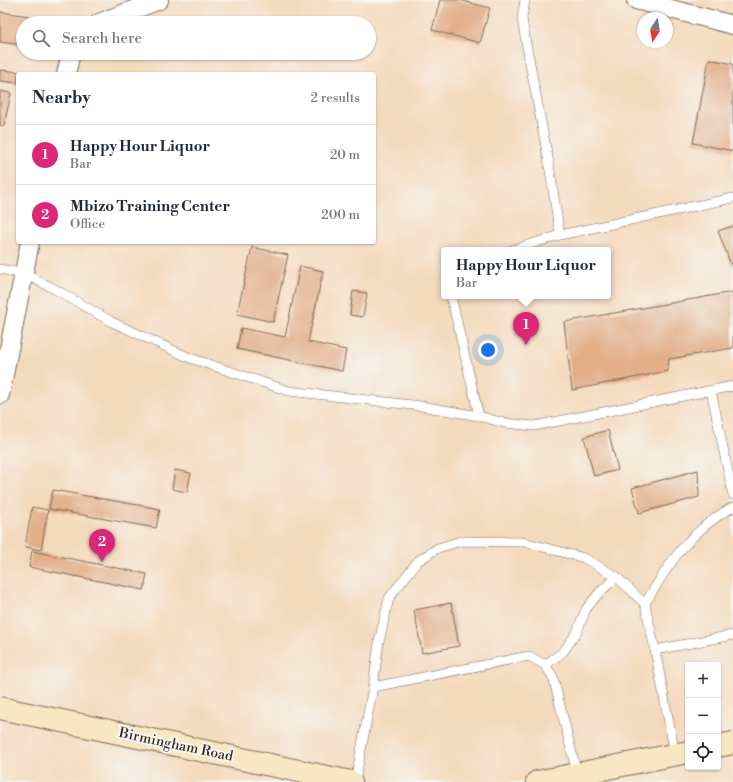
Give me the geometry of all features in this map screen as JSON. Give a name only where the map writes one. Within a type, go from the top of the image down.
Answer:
[{"type":"street","points":[[117,16],[159,0]]},
{"type":"street","points":[[636,0],[733,25]]},
{"type":"street","points":[[66,72],[69,60]]},
{"type":"street","points":[[0,395],[30,244]]},
{"type":"street","name":"Birmingham Road","points":[[0,708],[351,782]]},
{"type":"street","points":[[721,745],[733,743]]},
{"type":"street","points":[[537,782],[682,753]]},
{"type":"lane","points":[[525,0],[522,18],[548,158],[560,235]]},
{"type":"lane","points":[[522,247],[560,235],[733,198]]},
{"type":"lane","points":[[0,269],[24,274],[51,287],[112,322],[190,358],[289,391],[421,406],[479,416],[504,423],[534,426],[733,386]]},
{"type":"lane","points":[[452,299],[479,416]]},
{"type":"lane","points":[[711,390],[733,494]]},
{"type":"lane","points":[[645,604],[671,562],[696,532],[717,515],[733,507]]},
{"type":"lane","points":[[355,782],[374,687],[379,642],[389,598],[418,561],[438,548],[461,541],[524,542],[584,558],[617,577],[645,604],[655,650],[682,753]]},
{"type":"lane","points":[[545,665],[563,652],[577,632],[586,609],[598,593],[617,577]]},
{"type":"lane","points":[[655,650],[733,635]]},
{"type":"lane","points":[[374,687],[529,656],[545,665],[553,678],[577,773]]},
{"type":"building","points":[[440,0],[459,0],[490,8],[480,43],[432,30]]},
{"type":"building","points":[[0,12],[30,16],[16,16],[16,44],[0,42]]},
{"type":"building","points":[[709,59],[733,64],[733,151],[693,143]]},
{"type":"building","points":[[0,70],[21,72],[16,72],[16,83],[0,81]]},
{"type":"building","points":[[0,91],[11,93],[4,126],[0,125]]},
{"type":"building","points":[[733,226],[733,266],[731,265],[718,231]]},
{"type":"building","points":[[252,247],[288,255],[273,322],[237,314]]},
{"type":"building","points":[[300,266],[323,271],[308,342],[346,350],[342,371],[237,349],[241,328],[285,337]]},
{"type":"building","points":[[353,291],[367,293],[363,317],[350,315]]},
{"type":"building","points":[[733,292],[733,348],[669,359],[668,371],[572,390],[564,322]]},
{"type":"building","points":[[608,430],[618,470],[594,476],[584,437]]},
{"type":"building","points":[[175,470],[191,473],[187,492],[172,489]]},
{"type":"building","points":[[698,470],[699,497],[639,513],[632,488]]},
{"type":"building","points":[[53,490],[160,509],[156,528],[49,509]]},
{"type":"building","points":[[32,507],[48,510],[41,550],[25,547]]},
{"type":"building","points":[[32,551],[147,574],[144,590],[29,567]]},
{"type":"building","points":[[451,603],[459,646],[422,653],[414,610]]},
{"type":"place","name":"Happy Hour Liquor","points":[[526,345]]},
{"type":"place","name":"Mbizo Training Center","points":[[102,562]]}]
